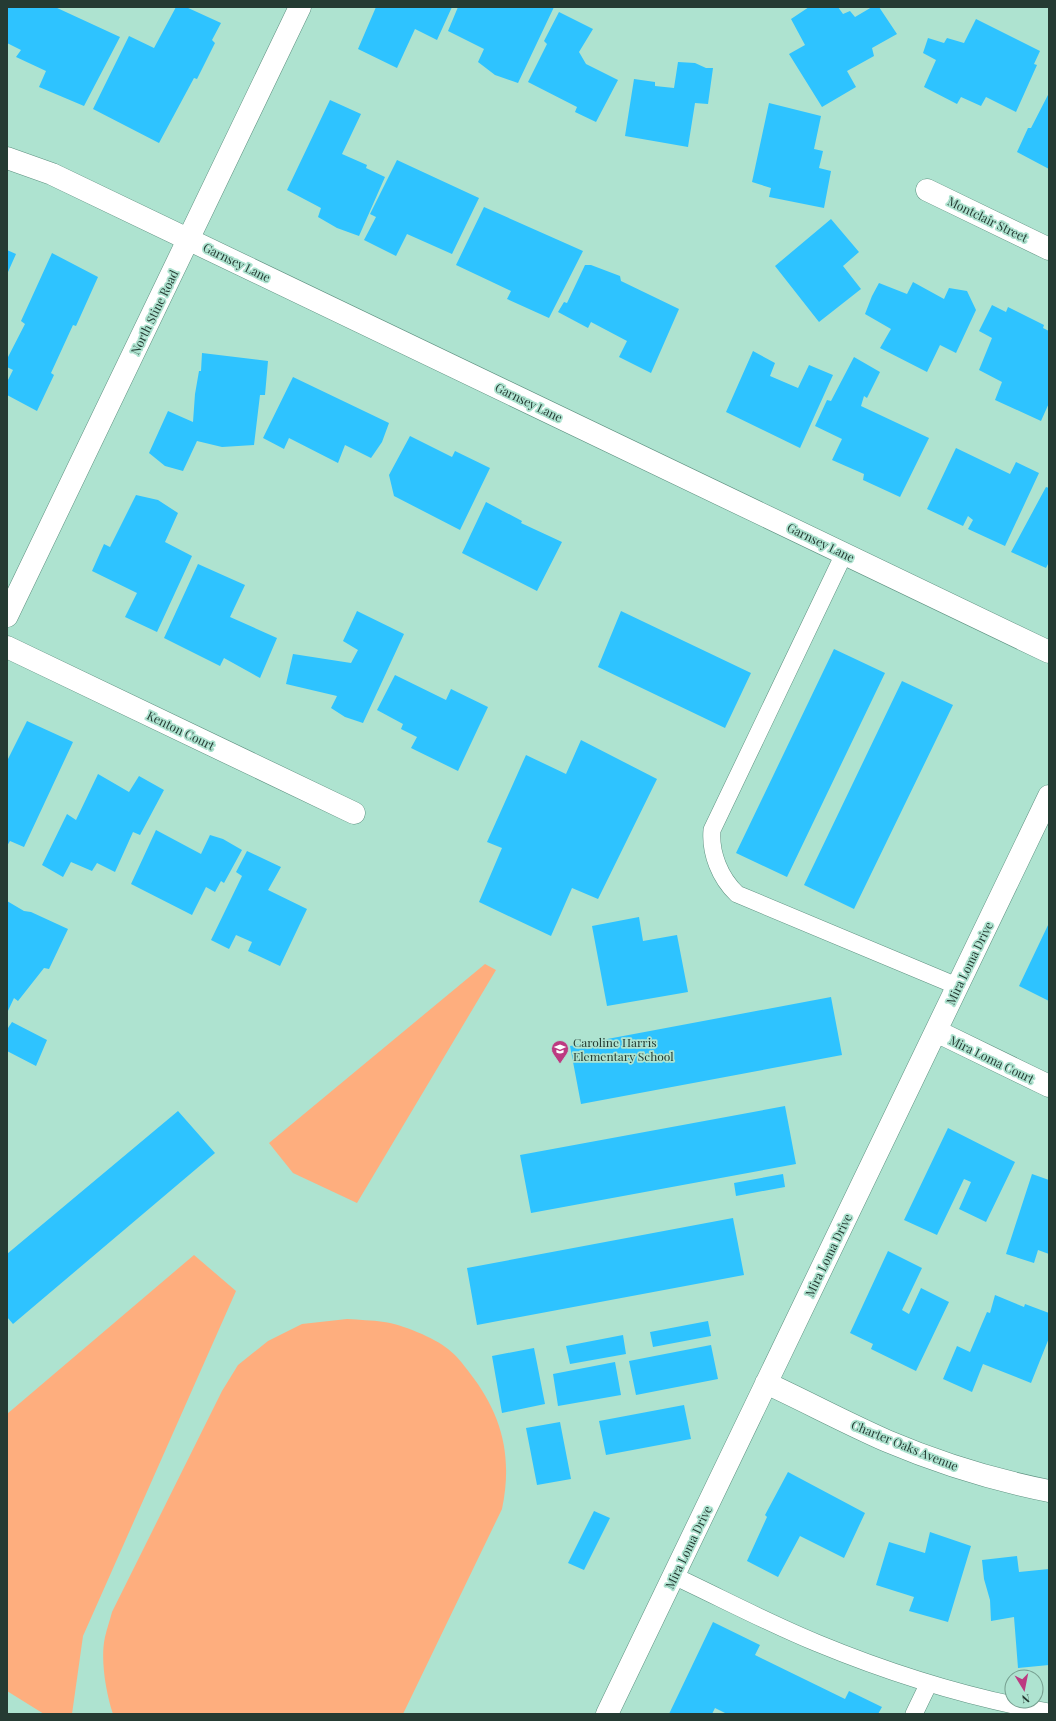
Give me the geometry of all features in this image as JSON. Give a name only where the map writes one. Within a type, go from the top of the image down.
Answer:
[{"type":"street","name":"North Stine Road","points":[[7,616],[300,7]]},
{"type":"street","name":"Garnsey Lane","points":[[7,158],[52,174],[189,238],[1049,652]]},
{"type":"street","name":"Montclair Street","points":[[927,190],[1049,249]]},
{"type":"street","name":"Kenton Court","points":[[7,647],[354,813]]},
{"type":"street","name":"Mira Loma Drive","points":[[607,1714],[1049,796]]},
{"type":"street","name":"Mira Loma Court","points":[[936,1031],[1049,1086]]},
{"type":"street","name":"Charter Oaks Avenue","points":[[766,1384],[888,1441],[962,1469],[1049,1492]]},
{"type":"lane","points":[[844,554],[712,830],[711,840],[719,869],[726,884],[737,894],[957,986]]},
{"type":"lane","points":[[674,1576],[816,1643],[928,1684],[1013,1710],[1049,1712]]},
{"type":"lane","points":[[914,1714],[928,1684]]},
{"type":"shaded area","points":[[485,964],[496,970],[357,1203],[293,1173],[269,1143]]},
{"type":"shaded area","points":[[194,1255],[236,1291],[83,1636],[72,1714],[44,1714],[7,1691],[7,1414]]},
{"type":"shaded area","points":[[347,1319],[391,1323],[427,1336],[451,1351],[469,1372],[490,1404],[502,1436],[505,1453],[505,1490],[502,1509],[403,1714],[113,1714],[108,1696],[103,1665],[105,1637],[112,1612],[222,1391],[238,1365],[268,1341],[302,1324]]},
{"type":"building","points":[[8,7],[55,7],[120,37],[84,106],[39,87],[46,71],[16,57],[21,50],[7,43]]},
{"type":"building","points":[[176,7],[186,7],[221,23],[212,40],[215,43],[197,79],[194,78],[159,143],[93,109],[129,36],[154,48]]},
{"type":"building","points":[[376,7],[452,7],[437,40],[415,29],[397,68],[358,49]]},
{"type":"building","points":[[458,7],[554,7],[518,83],[495,75],[478,62],[484,49],[448,31]]},
{"type":"building","points":[[809,7],[838,7],[843,14],[850,11],[855,17],[872,7],[879,7],[897,34],[872,48],[874,56],[847,71],[856,87],[822,107],[789,54],[805,45],[791,19]]},
{"type":"building","points":[[559,12],[593,29],[579,52],[586,64],[618,80],[596,122],[575,112],[577,107],[528,82],[547,44],[544,41]]},
{"type":"building","points":[[976,19],[1040,51],[1034,64],[1037,65],[1016,112],[986,97],[981,106],[961,97],[957,104],[924,87],[936,60],[923,53],[928,38],[944,43],[947,38],[964,43]]},
{"type":"building","points":[[678,62],[695,63],[706,68],[713,68],[708,104],[695,103],[688,147],[625,136],[634,79],[655,82],[655,86],[674,88]]},
{"type":"building","points":[[1049,93],[1049,169],[1017,152],[1028,128],[1031,128]]},
{"type":"building","points":[[330,100],[361,114],[342,154],[367,165],[366,168],[385,177],[359,236],[337,228],[318,217],[321,208],[287,190]]},
{"type":"building","points":[[769,103],[821,116],[814,149],[823,151],[819,168],[831,171],[824,208],[769,197],[771,188],[752,182]]},
{"type":"building","points":[[397,160],[479,198],[452,254],[407,234],[396,256],[364,240],[376,217],[370,214]]},
{"type":"building","points":[[484,207],[583,251],[549,318],[507,299],[511,291],[456,265]]},
{"type":"building","points":[[831,219],[859,252],[843,266],[861,289],[819,322],[775,266]]},
{"type":"building","points":[[7,250],[16,254],[8,272],[7,271]]},
{"type":"building","points":[[52,253],[98,277],[76,326],[73,325],[51,373],[54,375],[37,411],[7,395],[7,382],[13,370],[7,367],[7,359],[25,324],[21,321]]},
{"type":"building","points":[[585,265],[591,265],[620,276],[621,281],[679,309],[651,373],[619,357],[627,341],[591,322],[588,328],[558,312],[564,302],[567,303]]},
{"type":"building","points":[[913,282],[944,299],[949,288],[967,291],[976,310],[956,353],[940,345],[927,372],[880,348],[891,329],[865,314],[879,283],[907,294]]},
{"type":"building","points":[[992,305],[1006,312],[1008,307],[1044,325],[1043,328],[1049,331],[1049,403],[1041,421],[995,400],[1002,382],[979,370],[992,338],[979,331]]},
{"type":"building","points":[[753,351],[775,363],[770,376],[798,388],[809,365],[833,375],[800,448],[726,412]]},
{"type":"building","points":[[202,353],[268,361],[265,395],[260,395],[254,445],[222,447],[197,441],[183,471],[165,466],[149,453],[168,411],[193,422],[195,394],[199,371],[201,371]]},
{"type":"building","points":[[854,357],[880,372],[867,398],[864,396],[861,406],[929,438],[900,497],[863,480],[864,474],[832,460],[842,439],[815,426],[827,400],[831,401]]},
{"type":"building","points":[[293,377],[389,423],[382,442],[371,458],[345,445],[338,463],[289,438],[284,449],[263,438]]},
{"type":"building","points":[[410,436],[452,457],[455,451],[490,468],[460,530],[394,496],[389,475]]},
{"type":"building","points":[[956,448],[1010,474],[1016,462],[1039,473],[1005,546],[968,529],[973,520],[968,516],[963,526],[927,509]]},
{"type":"building","points":[[1046,487],[1049,488],[1049,562],[1046,568],[1011,552]]},
{"type":"building","points":[[136,495],[158,500],[178,513],[165,542],[192,556],[157,632],[125,617],[137,593],[92,571],[104,544],[110,547]]},
{"type":"building","points":[[486,502],[522,521],[521,523],[562,542],[537,591],[462,553]]},
{"type":"building","points":[[198,564],[245,585],[230,617],[277,638],[260,678],[224,658],[220,666],[164,638]]},
{"type":"building","points":[[357,611],[404,634],[363,723],[345,717],[331,708],[337,696],[286,684],[293,654],[351,663],[358,650],[343,641]]},
{"type":"building","points":[[621,611],[751,673],[725,728],[598,667]]},
{"type":"building","points":[[834,649],[885,673],[787,877],[736,853]]},
{"type":"building","points":[[395,675],[446,700],[451,689],[488,707],[458,771],[411,748],[417,737],[401,729],[403,724],[377,710]]},
{"type":"building","points":[[902,681],[953,705],[854,909],[804,885]]},
{"type":"building","points":[[27,721],[73,742],[24,847],[10,841],[7,846],[7,761]]},
{"type":"building","points":[[581,740],[657,779],[598,899],[572,888],[551,936],[479,902],[502,848],[487,842],[526,755],[566,774]]},
{"type":"building","points":[[98,774],[129,792],[139,776],[164,790],[140,835],[133,832],[115,872],[97,863],[92,871],[71,862],[63,877],[42,865],[67,814],[76,820]]},
{"type":"building","points":[[156,830],[201,854],[210,835],[223,839],[242,850],[224,883],[221,881],[215,892],[206,887],[192,915],[131,884]]},
{"type":"building","points":[[247,851],[281,867],[268,890],[307,909],[280,966],[248,951],[252,942],[236,935],[229,949],[211,940],[242,876],[236,872]]},
{"type":"building","points":[[7,901],[24,911],[31,912],[68,929],[49,969],[44,968],[18,1001],[14,998],[7,1013]]},
{"type":"building","points":[[639,917],[643,941],[677,935],[688,992],[607,1006],[592,926]]},
{"type":"building","points":[[1049,923],[1049,1001],[1019,986]]},
{"type":"building","points":[[831,997],[842,1055],[581,1104],[570,1046]]},
{"type":"building","points":[[12,1022],[47,1040],[36,1066],[7,1051],[7,1028]]},
{"type":"building","points":[[785,1106],[796,1164],[531,1213],[520,1155]]},
{"type":"building","points":[[178,1111],[215,1153],[13,1324],[7,1317],[7,1254]]},
{"type":"building","points":[[948,1128],[1015,1162],[986,1222],[959,1209],[971,1182],[964,1179],[937,1235],[904,1220]]},
{"type":"building","points":[[783,1174],[785,1187],[736,1196],[734,1183]]},
{"type":"building","points":[[1032,1174],[1049,1180],[1049,1254],[1038,1250],[1034,1263],[1006,1254]]},
{"type":"building","points":[[733,1218],[744,1275],[477,1325],[467,1268]]},
{"type":"building","points":[[888,1251],[922,1268],[902,1310],[909,1314],[921,1288],[949,1302],[916,1371],[871,1349],[873,1344],[850,1333]]},
{"type":"building","points":[[995,1295],[1024,1307],[1025,1304],[1049,1313],[1049,1338],[1031,1383],[983,1364],[972,1392],[943,1379],[957,1346],[970,1352],[987,1312],[990,1313]]},
{"type":"building","points":[[708,1321],[711,1336],[653,1347],[650,1332]]},
{"type":"building","points":[[623,1335],[626,1354],[570,1364],[566,1346]]},
{"type":"building","points":[[711,1345],[718,1379],[636,1395],[629,1361]]},
{"type":"building","points":[[534,1348],[545,1404],[502,1413],[492,1356]]},
{"type":"building","points":[[615,1362],[621,1395],[558,1406],[553,1374]]},
{"type":"building","points":[[684,1405],[691,1439],[606,1455],[599,1421]]},
{"type":"building","points":[[560,1422],[571,1479],[537,1485],[526,1428]]},
{"type":"building","points":[[788,1472],[865,1513],[844,1558],[800,1536],[778,1577],[747,1561],[767,1517],[765,1515]]},
{"type":"building","points":[[594,1511],[610,1518],[584,1570],[568,1563]]},
{"type":"building","points":[[930,1532],[971,1546],[948,1622],[909,1611],[914,1597],[876,1585],[889,1542],[925,1553]]},
{"type":"building","points":[[1017,1556],[1019,1572],[1049,1569],[1049,1665],[1018,1668],[1014,1617],[991,1621],[990,1600],[984,1579],[982,1560]]},
{"type":"building","points":[[713,1622],[760,1645],[755,1655],[845,1699],[849,1691],[882,1707],[878,1714],[727,1714],[715,1708],[712,1714],[669,1714]]},
{"type":"place","name":"Caroline Harris Elementary School","points":[[560,1064]]}]
